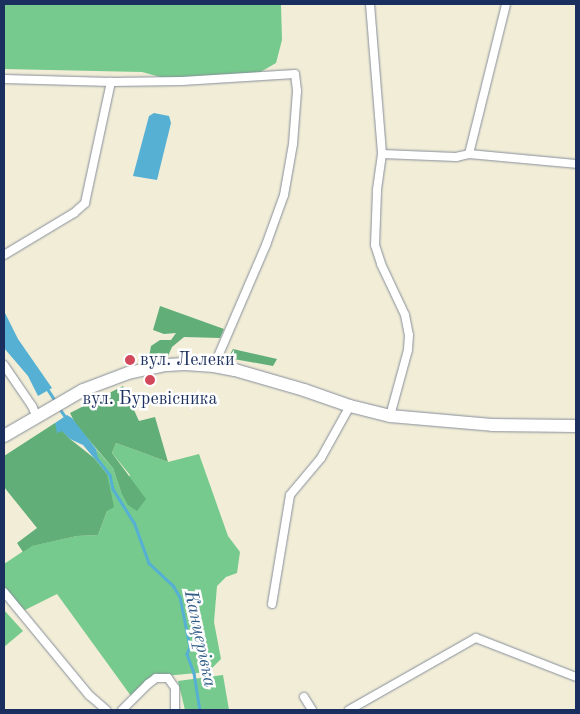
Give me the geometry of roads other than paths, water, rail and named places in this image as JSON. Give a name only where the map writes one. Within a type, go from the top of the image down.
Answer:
[{"type":"main road","points":[[4,436],[83,390],[128,373],[167,365],[214,366],[304,390],[350,406],[390,416],[483,424],[576,426]]},
{"type":"street","points":[[370,4],[382,154],[377,191],[375,245],[381,264],[405,315],[409,335],[408,350],[390,416]]},
{"type":"street","points":[[469,154],[506,4]]},
{"type":"street","points":[[4,79],[111,82],[182,81],[295,74],[297,91],[293,144],[284,195],[266,245],[214,366]]},
{"type":"street","points":[[4,255],[86,203],[111,82]]},
{"type":"street","points":[[382,154],[456,156],[469,154],[576,164]]},
{"type":"street","points":[[4,365],[32,406],[37,417]]},
{"type":"street","points":[[272,604],[290,495],[321,458],[350,406]]},
{"type":"street","points":[[4,592],[89,695],[106,710]]},
{"type":"street","points":[[348,710],[476,638],[576,676]]},
{"type":"street","points":[[122,710],[148,684],[159,678],[168,678],[175,688],[176,710]]},
{"type":"street","points":[[304,697],[312,710]]},
{"type":"water","points":[[154,113],[169,116],[171,123],[157,180],[133,176],[149,116]]},
{"type":"water","points":[[4,311],[18,339],[52,388],[38,396],[28,376],[4,348]]},
{"type":"water","points":[[67,415],[72,418],[96,449],[98,458],[94,458],[83,445],[70,439],[62,431],[57,433],[55,423]]},
{"type":"waterway","name":"Канцерівка","points":[[47,388],[56,402]]},
{"type":"waterway","name":"Канцерівка","points":[[60,409],[67,419]]},
{"type":"waterway","name":"Канцерівка","points":[[96,457],[110,475],[113,489],[134,522],[149,563],[173,585],[180,597],[190,647],[187,654],[194,673],[200,710]]},
{"type":"place","name":"вул. Лелеки","points":[[130,360]]},
{"type":"place","name":"вул. Буревісника","points":[[150,380]]}]
